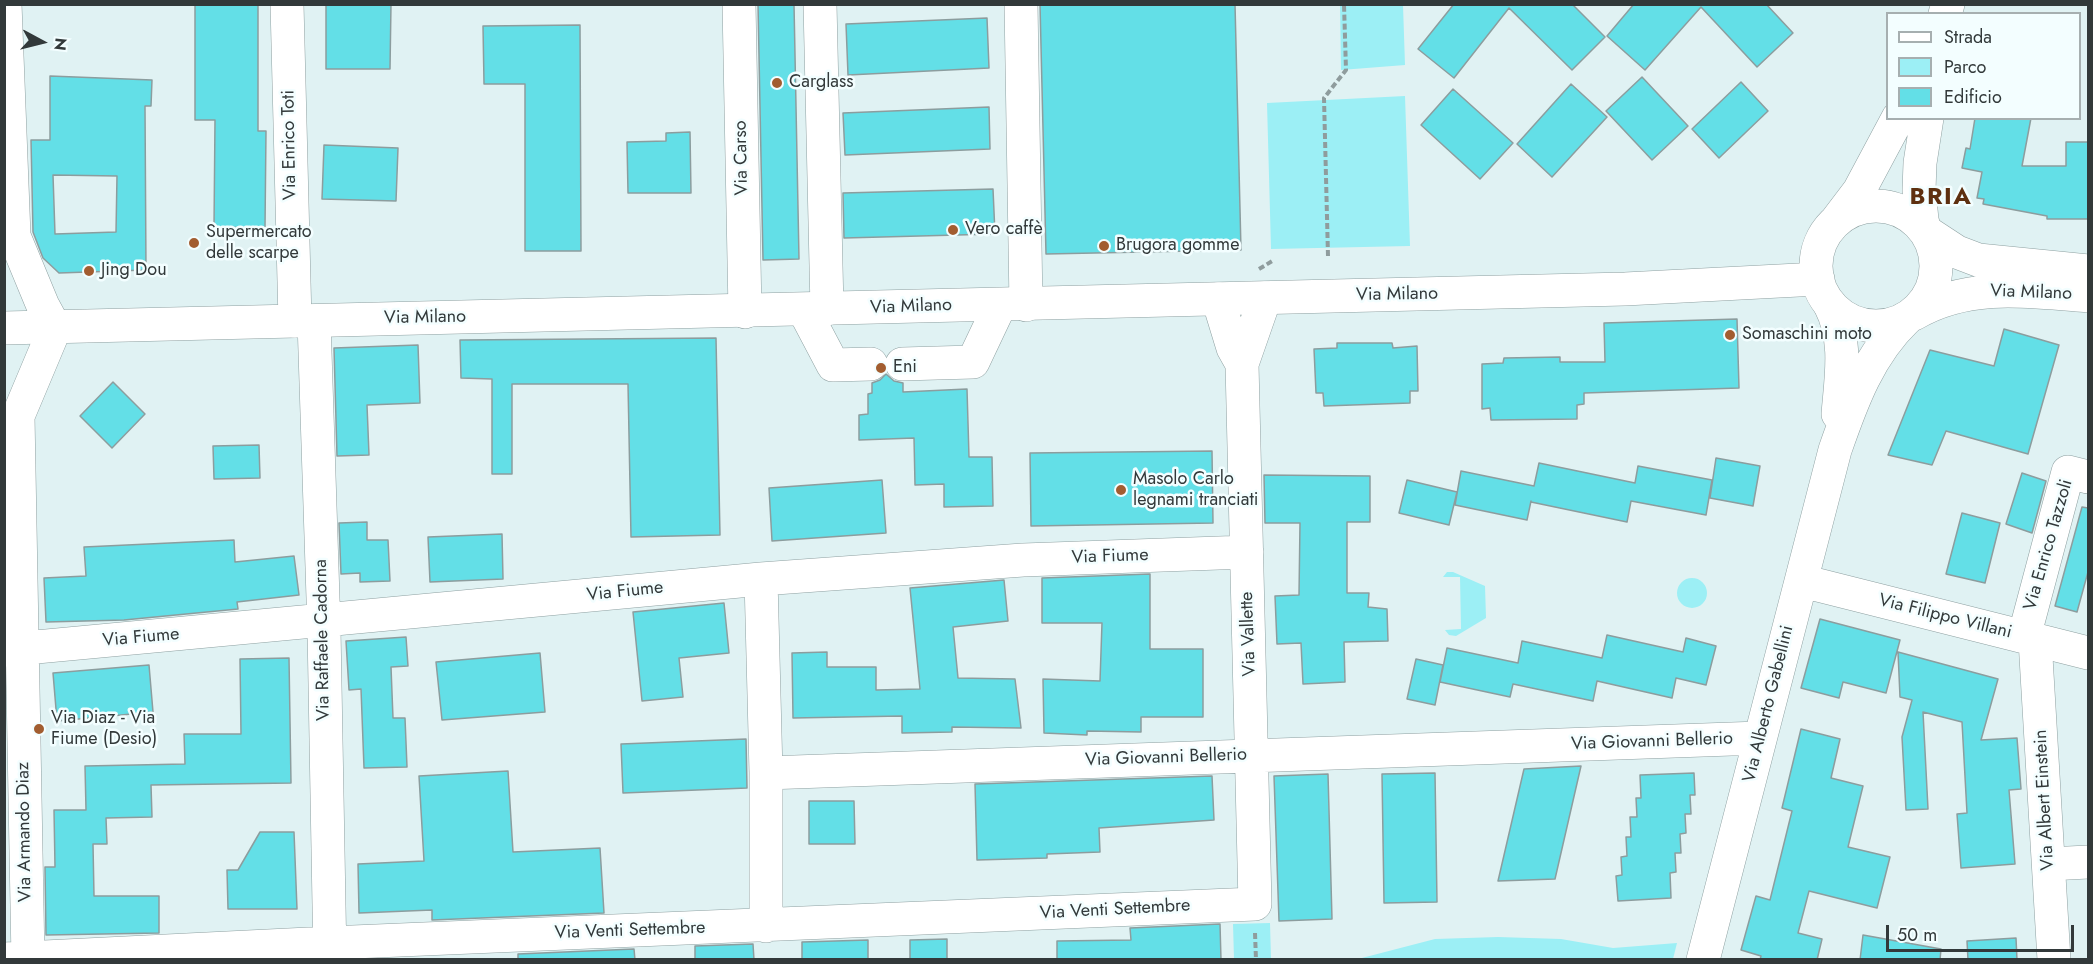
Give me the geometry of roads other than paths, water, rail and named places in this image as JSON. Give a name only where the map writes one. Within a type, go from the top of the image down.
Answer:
[{"type":"street","points":[[5,4],[9,246],[55,328]]},
{"type":"street","name":"Via Enrico Toti","points":[[287,4],[305,321]]},
{"type":"street","name":"Via Carso","points":[[739,4],[745,312]]},
{"type":"street","points":[[820,4],[816,310],[833,365],[973,362],[1013,305],[1021,4]]},
{"type":"street","points":[[1897,120],[1852,201],[1832,226],[1819,248],[1816,262],[1824,292],[1845,318],[1866,326],[1884,326],[1907,318],[1924,303],[1933,288],[1936,276],[1935,253],[1922,220],[1919,190],[1920,163],[1927,120]]},
{"type":"street","points":[[1832,226],[1855,210],[1881,206],[1897,209],[1908,215],[1925,231]]},
{"type":"street","name":"Via Milano","points":[[1925,231],[1957,252],[1978,260],[2088,271]]},
{"type":"street","name":"Via Milano","points":[[4,328],[1218,299],[1262,283],[1824,292]]},
{"type":"street","name":"Via Vallette","points":[[1255,904],[1242,364],[1262,283]]},
{"type":"street","name":"Via Milano","points":[[1907,318],[1947,299],[1987,291],[2013,289],[2088,296]]},
{"type":"street","name":"Via Alberto Gabellini","points":[[1824,292],[1840,326],[1843,355],[1835,450]]},
{"type":"street","name":"Via Vallette","points":[[1218,299],[1231,342],[1242,364]]},
{"type":"street","name":"Via Alberto Gabellini","points":[[1703,960],[1835,450],[1851,406],[1872,360],[1907,318]]},
{"type":"street","name":"Via Raffaele Cadorna","points":[[305,321],[323,621],[329,951]]},
{"type":"street","name":"Via Armando Diaz","points":[[20,959],[13,649],[11,404],[55,328]]},
{"type":"street","name":"Via Enrico Tazzoli","points":[[2030,639],[2068,472],[2088,477]]},
{"type":"street","name":"Via Fiume","points":[[13,649],[761,579],[1023,560],[1247,552]]},
{"type":"street","points":[[761,579],[766,772],[766,926]]},
{"type":"street","name":"Via Filippo Villani","points":[[1802,581],[2088,653]]},
{"type":"street","name":"Via Albert Einstein","points":[[2030,639],[2049,864],[2054,960]]},
{"type":"street","name":"Via Giovanni Bellerio","points":[[766,772],[1760,738]]},
{"type":"street","points":[[2049,864],[2088,862]]},
{"type":"street","name":"Via Venti Settembre","points":[[20,959],[329,951],[766,926],[1255,904]]},
{"type":"place","name":"Carglass","points":[[777,83]]},
{"type":"place","name":"Vero caffè","points":[[953,230]]},
{"type":"place","name":"Supermercato delle scarpe","points":[[194,243]]},
{"type":"place","name":"Brugora gomme","points":[[1104,246]]},
{"type":"place","name":"Jing Dou","points":[[89,271]]},
{"type":"place","name":"Somaschini moto","points":[[1730,335]]},
{"type":"place","name":"Eni","points":[[881,368]]},
{"type":"place","name":"Masolo Carlo legnami tranciati","points":[[1121,490]]},
{"type":"place","name":"Via Diaz - Via Fiume (Desio)","points":[[39,729]]},
{"type":"district","name":"BRIA","points":[[1941,198]]}]
